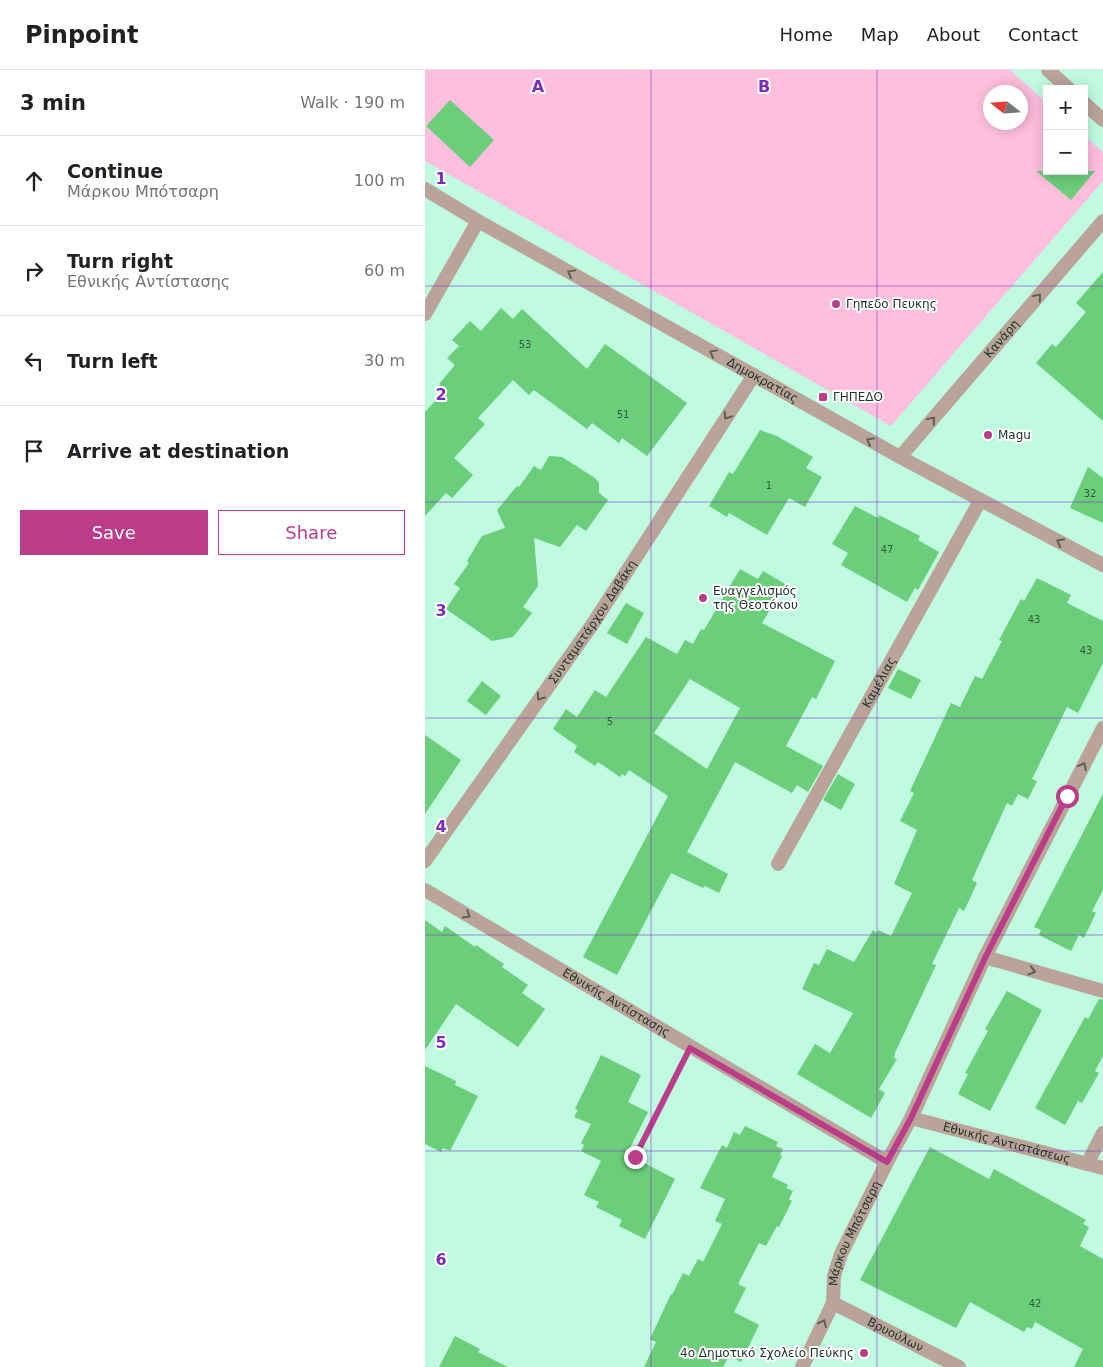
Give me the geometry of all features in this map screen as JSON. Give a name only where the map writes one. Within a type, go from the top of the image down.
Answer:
[{"type":"street","points":[[1048,70],[1065,85]]},
{"type":"street","points":[[1088,107],[1103,120]]},
{"type":"street","name":"Δημοκρατίας","points":[[425,189],[900,457],[980,501],[1103,564]]},
{"type":"street","points":[[425,314],[479,221]]},
{"type":"street","name":"Κανάρη","points":[[900,457],[1103,221]]},
{"type":"street","name":"Συνταματάρχου Δαβάκη","points":[[425,861],[591,625],[754,375]]},
{"type":"street","name":"Καμέλιας","points":[[778,864],[980,501]]},
{"type":"street","name":"Μάρκου Μπότσαρη","points":[[802,1367],[833,1303],[834,1276],[841,1254],[911,1118],[985,958],[1103,728]]},
{"type":"street","name":"Εθνικής Αντίστασης","points":[[425,890],[690,1048],[887,1162]]},
{"type":"street","points":[[985,958],[1103,990]]},
{"type":"street","name":"Εθνικής Αντιστάσεως","points":[[911,1118],[1103,1168]]},
{"type":"street","points":[[1087,1164],[1103,1133]]},
{"type":"street","name":"Βρυούλων","points":[[833,1303],[959,1367]]},
{"type":"path","points":[[635,1157],[690,1048]]},
{"type":"shaded area","name":"Γηπεδο Πευκης","points":[[425,70],[1010,70],[1027,85],[983,85],[983,130],[1028,130],[1028,86],[1043,99],[1043,175],[1088,175],[1088,139],[1103,152],[1103,181],[891,426],[425,161]]},
{"type":"building","points":[[450,100],[494,140],[470,167],[426,126]]},
{"type":"building","points":[[1036,171],[1043,171],[1043,175],[1088,175],[1088,171],[1095,171],[1071,200]]},
{"type":"building","points":[[1103,272],[1103,421],[1036,363],[1052,344],[1056,347],[1086,312],[1076,303]]},
{"type":"building","points":[[501,308],[513,319],[522,309],[587,369],[605,344],[687,403],[647,456],[622,438],[619,443],[592,423],[587,429],[534,390],[529,395],[513,380],[478,418],[485,424],[454,458],[473,475],[452,498],[446,493],[425,516],[425,412],[445,390],[439,384],[455,365],[447,358],[459,346],[452,340],[470,321],[481,331]]},
{"type":"building","points":[[760,430],[777,436],[813,457],[806,468],[822,477],[805,507],[789,498],[767,535],[729,513],[727,517],[709,506],[729,472],[733,474]]},
{"type":"building","points":[[549,456],[562,457],[595,478],[599,483],[599,493],[608,500],[586,531],[577,525],[560,547],[534,538],[538,586],[523,607],[532,613],[513,637],[492,641],[446,609],[460,588],[454,584],[469,563],[467,561],[482,536],[505,528],[497,510],[517,486],[519,487],[534,466],[541,470]]},
{"type":"building","points":[[1088,467],[1103,478],[1103,523],[1070,508]]},
{"type":"building","points":[[855,506],[878,518],[879,515],[920,536],[918,540],[939,552],[918,590],[915,588],[907,602],[841,565],[848,553],[832,544]]},
{"type":"building","points":[[740,569],[758,579],[763,571],[785,584],[762,623],[835,661],[816,699],[812,697],[786,746],[823,766],[808,792],[797,785],[792,793],[735,762],[687,852],[728,874],[719,893],[705,886],[703,888],[671,873],[617,975],[583,957],[668,796],[629,770],[625,776],[622,774],[620,777],[598,762],[595,766],[574,752],[577,746],[553,729],[566,709],[577,717],[595,690],[606,697],[646,637],[677,654],[685,640],[693,644],[701,629],[704,630]],"holes":[[[690,679],[740,708],[707,769],[654,733]]]},
{"type":"building","points":[[1037,578],[1071,595],[1067,603],[1103,621],[1103,663],[1078,713],[1067,707],[1032,779],[1037,781],[1028,799],[1018,794],[1012,806],[1007,803],[972,880],[977,883],[964,911],[959,908],[932,964],[936,965],[895,1053],[894,1058],[897,1059],[879,1089],[885,1093],[871,1118],[797,1074],[815,1044],[830,1053],[853,1013],[802,989],[814,963],[819,965],[827,949],[854,962],[873,930],[877,933],[878,930],[891,936],[912,893],[894,884],[917,830],[900,821],[914,793],[910,791],[951,703],[960,707],[975,676],[982,679],[1002,641],[999,640],[1021,599],[1024,601]]},
{"type":"building","points":[[626,603],[644,613],[627,644],[607,633]]},
{"type":"building","points":[[898,669],[921,680],[911,699],[888,688]]},
{"type":"building","points":[[482,681],[501,696],[486,715],[467,701]]},
{"type":"building","points":[[425,735],[461,760],[425,814]]},
{"type":"building","points":[[838,774],[855,784],[841,810],[823,800]]},
{"type":"building","points":[[1103,794],[1103,890],[1092,911],[1096,913],[1084,938],[1079,935],[1071,951],[1039,935],[1041,930],[1034,927]]},
{"type":"building","points":[[425,920],[442,932],[445,926],[475,947],[476,945],[504,964],[502,967],[528,985],[522,993],[545,1009],[518,1047],[456,1004],[425,1050]]},
{"type":"building","points":[[1007,991],[1042,1010],[990,1111],[958,1094],[968,1074],[965,1073],[988,1031],[985,1029]]},
{"type":"building","points":[[1099,999],[1103,1000],[1103,1056],[1095,1071],[1099,1073],[1082,1103],[1078,1101],[1065,1125],[1035,1108],[1085,1017],[1088,1019]]},
{"type":"building","points":[[601,1055],[641,1075],[628,1102],[648,1112],[627,1154],[675,1179],[645,1239],[619,1226],[622,1220],[596,1207],[599,1202],[584,1195],[601,1161],[581,1151],[584,1145],[581,1143],[591,1124],[574,1117],[578,1110],[575,1109]]},
{"type":"building","points":[[425,1066],[456,1081],[455,1085],[478,1096],[450,1151],[443,1148],[441,1152],[425,1144]]},
{"type":"building","points":[[745,1126],[778,1142],[776,1146],[783,1149],[780,1155],[782,1156],[772,1177],[788,1185],[786,1188],[793,1191],[789,1199],[792,1201],[779,1227],[777,1226],[766,1246],[759,1243],[738,1284],[746,1288],[734,1312],[759,1325],[741,1362],[729,1356],[723,1367],[644,1367],[656,1342],[650,1339],[671,1294],[683,1273],[689,1276],[698,1259],[703,1262],[722,1224],[715,1221],[725,1199],[700,1188],[722,1145],[727,1148],[734,1132],[740,1135]]},
{"type":"building","points":[[930,1147],[989,1179],[994,1169],[1086,1220],[1083,1224],[1089,1227],[1080,1246],[1103,1259],[1103,1367],[1074,1367],[1083,1349],[1035,1322],[1032,1329],[1027,1327],[1024,1332],[970,1302],[956,1328],[860,1280]]},
{"type":"building","points":[[455,1336],[480,1349],[478,1352],[508,1367],[439,1367]]},
{"type":"place","name":"Γηπεδο Πευκης","points":[[836,304]]},
{"type":"place","name":"ΓΗΠΕΔΟ","points":[[823,397]]},
{"type":"place","name":"Magu","points":[[988,435]]},
{"type":"place","name":"Ευαγγελισμός της Θεοτόκου","points":[[703,598]]},
{"type":"place","name":"4o Δημοτικό Σχολείο Πεύκης","points":[[864,1353]]},
{"type":"route","points":[[635,1157],[690,1048],[887,1162],[911,1118],[985,958],[1067,796]]}]
